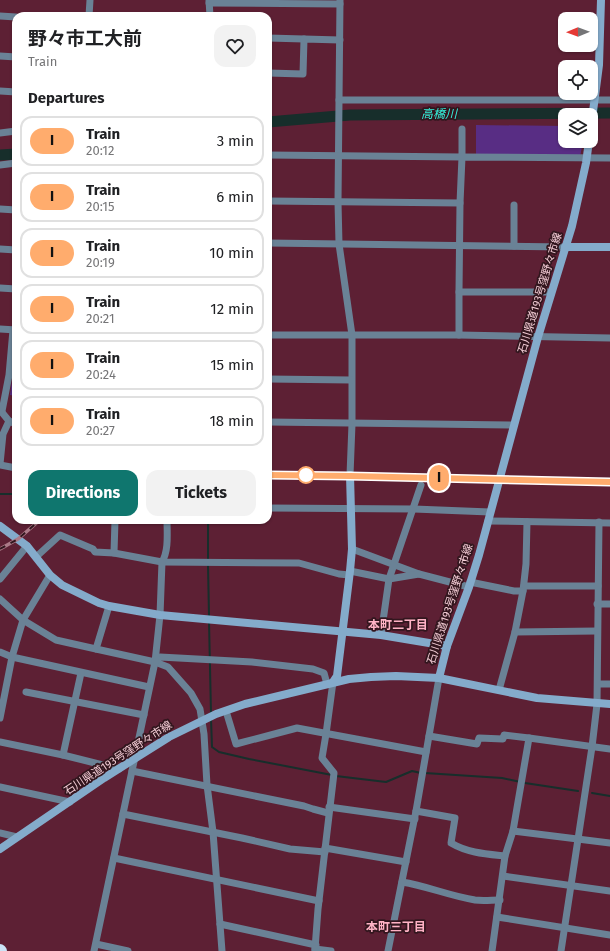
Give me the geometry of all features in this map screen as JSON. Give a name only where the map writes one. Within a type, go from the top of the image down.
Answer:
[{"type":"main road","points":[[594,108],[599,65],[601,0]]},
{"type":"main road","name":"石川県道193号窪野々市線","points":[[0,850],[17,837],[169,737],[208,718],[245,704],[330,683],[371,677],[396,676],[439,678],[447,646],[470,584],[538,337],[572,226],[588,148]]},
{"type":"main road","points":[[565,247],[610,247]]},
{"type":"main road","points":[[330,683],[337,676],[350,573],[352,549],[350,476]]},
{"type":"main road","points":[[0,526],[27,546],[50,576],[62,585],[98,603],[109,606],[160,615],[381,635],[447,646]]},
{"type":"main road","points":[[439,678],[537,698],[610,704]]},
{"type":"street","points":[[90,0],[90,12]]},
{"type":"street","points":[[210,12],[209,1],[340,2],[338,202],[339,244],[352,335],[352,424],[350,476]]},
{"type":"street","points":[[0,16],[12,17]]},
{"type":"street","points":[[272,38],[340,40]]},
{"type":"street","points":[[272,73],[303,74],[304,39]]},
{"type":"street","points":[[0,56],[12,57]]},
{"type":"street","points":[[0,91],[12,92]]},
{"type":"street","points":[[339,100],[610,100]]},
{"type":"street","points":[[459,335],[462,129]]},
{"type":"street","points":[[0,133],[12,132]]},
{"type":"street","points":[[272,155],[610,158]]},
{"type":"street","points":[[0,165],[12,164]]},
{"type":"street","points":[[272,201],[460,203]]},
{"type":"street","points":[[514,205],[514,246]]},
{"type":"street","points":[[0,209],[12,210]]},
{"type":"street","points":[[272,243],[565,247]]},
{"type":"street","points":[[0,249],[12,250]]},
{"type":"street","points":[[0,288],[12,289]]},
{"type":"street","points":[[459,292],[551,292]]},
{"type":"street","points":[[0,329],[12,330]]},
{"type":"street","points":[[272,335],[459,335],[610,338]]},
{"type":"street","points":[[12,352],[9,375],[1,410],[12,422]]},
{"type":"street","points":[[272,379],[352,380]]},
{"type":"street","points":[[272,422],[514,425]]},
{"type":"street","points":[[12,424],[3,434],[0,464],[12,467]]},
{"type":"street","points":[[381,635],[389,579],[421,485]]},
{"type":"street","points":[[272,508],[414,509],[489,516],[527,522],[610,522]]},
{"type":"street","points":[[499,690],[515,632],[524,588],[527,522]]},
{"type":"street","points":[[561,951],[592,747],[597,704],[599,522]]},
{"type":"street","points":[[114,553],[115,524]]},
{"type":"street","points":[[128,951],[95,948],[155,662],[160,615],[162,562],[165,557],[167,524]]},
{"type":"street","points":[[36,557],[60,535],[93,549],[95,552],[114,553],[162,562],[299,563],[339,574],[350,573],[389,579],[419,574]]},
{"type":"street","points":[[0,579],[27,546]]},
{"type":"street","points":[[352,549],[419,574],[514,591],[524,588],[598,586]]},
{"type":"street","points":[[0,718],[12,656],[23,620],[50,576]]},
{"type":"street","points":[[0,599],[23,620],[56,640],[155,662],[168,667],[191,693],[200,709],[208,718],[207,785],[213,832],[222,951]]},
{"type":"street","points":[[597,604],[610,604]]},
{"type":"street","points":[[96,649],[109,606]]},
{"type":"street","points":[[515,632],[597,631]]},
{"type":"street","points":[[0,652],[149,687]]},
{"type":"street","points":[[155,662],[160,657],[252,662],[313,669],[324,673],[330,683],[326,734],[322,758],[333,775],[315,948]]},
{"type":"street","points":[[63,755],[81,672]]},
{"type":"street","points":[[388,951],[415,819],[439,678]]},
{"type":"street","points":[[598,684],[610,684]]},
{"type":"street","points":[[26,692],[144,715]]},
{"type":"street","points":[[226,711],[236,744],[297,728],[426,752]]},
{"type":"street","points":[[429,736],[477,744],[479,738],[503,739],[504,735],[610,749]]},
{"type":"street","points":[[492,951],[505,856],[513,831],[529,738]]},
{"type":"street","points":[[0,742],[63,755],[119,769]]},
{"type":"street","points":[[132,770],[313,809],[415,819]]},
{"type":"street","points":[[0,787],[70,802]]},
{"type":"street","points":[[416,811],[455,818],[451,843],[462,849],[479,854],[505,856]]},
{"type":"street","points":[[123,814],[290,849],[325,850],[406,862]]},
{"type":"street","points":[[513,831],[610,843]]},
{"type":"street","points":[[0,833],[17,837]]},
{"type":"street","points":[[114,858],[217,878],[319,901]]},
{"type":"street","points":[[503,876],[610,891]]},
{"type":"street","points":[[402,882],[477,900],[500,900]]},
{"type":"street","points":[[497,917],[610,935]]},
{"type":"street","points":[[220,924],[331,951]]},
{"type":"shaded area","points":[[476,125],[558,126],[558,148],[582,148],[580,157],[476,157]]},
{"type":"shaded area","points":[[12,382],[12,395],[10,395]]},
{"type":"waterway","name":"高橋川","points":[[272,122],[350,115],[610,113]]},
{"type":"waterway","name":"高橋川","points":[[0,155],[12,154]]},
{"type":"waterway","points":[[0,494],[12,494]]},
{"type":"waterway","points":[[208,524],[208,560]]},
{"type":"waterway","points":[[208,565],[209,616]]},
{"type":"waterway","points":[[209,621],[211,714]]},
{"type":"waterway","points":[[211,719],[212,747],[219,752],[332,775]]},
{"type":"waterway","points":[[336,776],[386,782],[412,771],[421,773]]},
{"type":"waterway","points":[[425,773],[502,778],[578,791]]},
{"type":"waterway","points":[[592,793],[610,796]]},
{"type":"railway","points":[[272,475],[350,475],[610,482]]},
{"type":"railway","points":[[0,549],[18,539],[35,524]]},
{"type":"train","name":"I","points":[[272,475],[610,482]]},
{"type":"district","name":"本町二丁目","points":[[398,625]]},
{"type":"district","name":"本町三丁目","points":[[396,927]]}]
